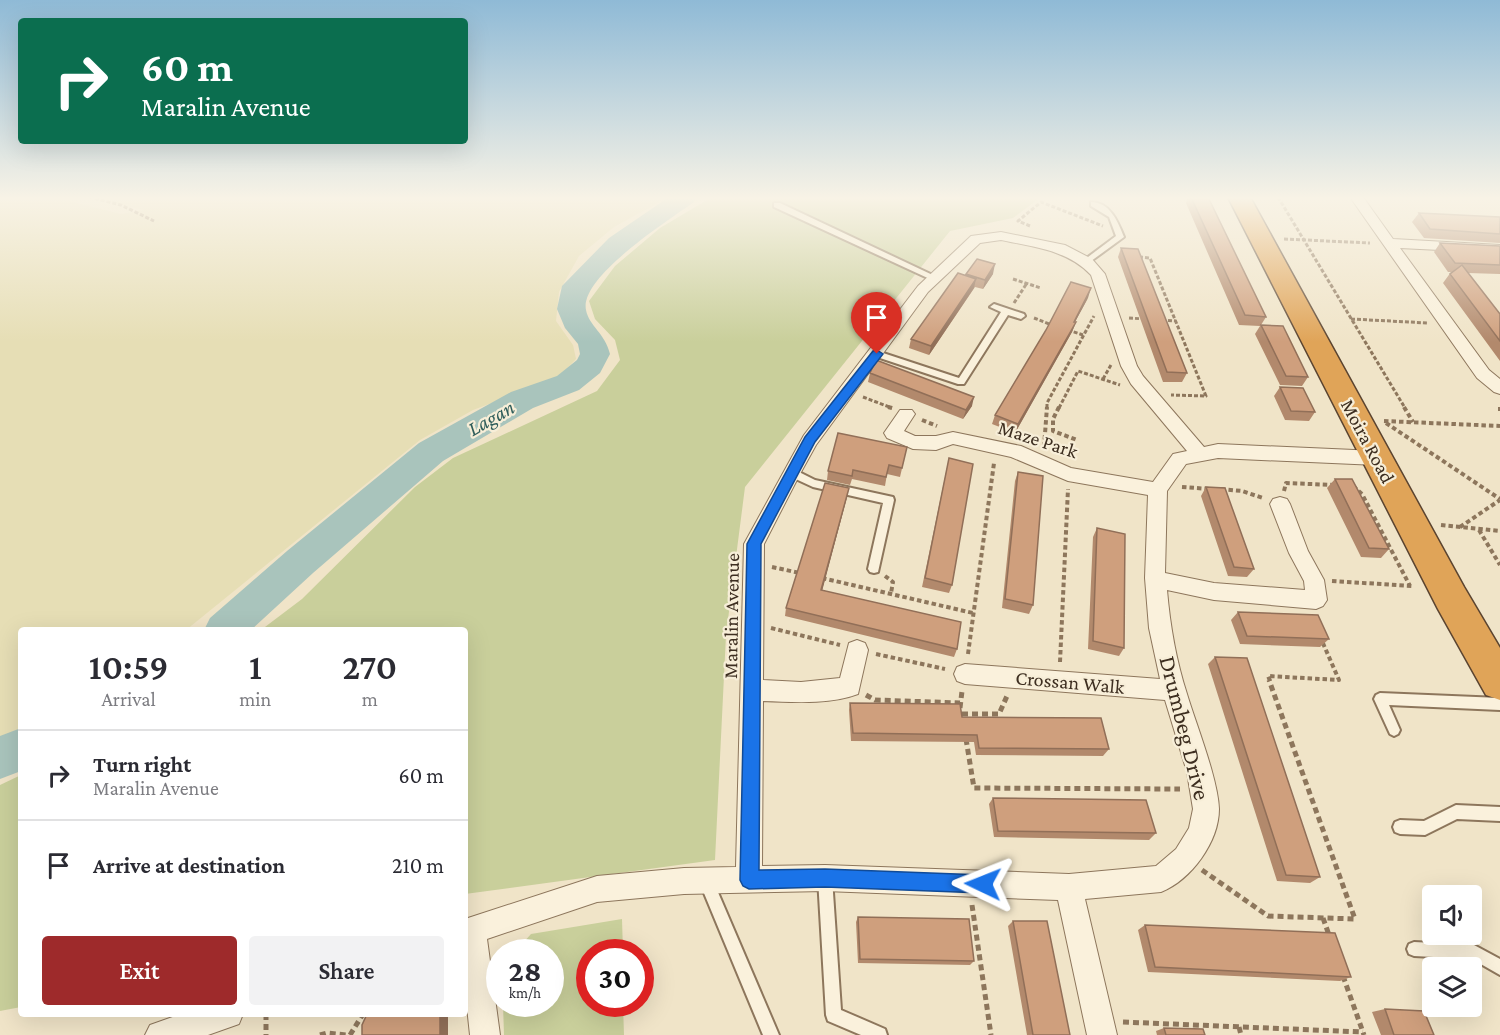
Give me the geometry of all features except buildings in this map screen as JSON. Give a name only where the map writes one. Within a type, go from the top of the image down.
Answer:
[{"type":"highway","name":"Moira Road","points":[[1265,245],[1370,420],[1377,458],[1447,590],[1500,683]]},
{"type":"street","name":"Maralin Avenue","points":[[749,880],[754,544],[810,440],[877,354],[923,289],[969,245]]},
{"type":"street","name":"Maralin Avenue","points":[[1047,245],[1093,257]]},
{"type":"street","points":[[1391,245],[1483,374],[1500,388]]},
{"type":"street","points":[[1432,245],[1500,249]]},
{"type":"street","points":[[1093,257],[1130,366],[1148,394],[1199,453]]},
{"type":"street","name":"Maze Park","points":[[906,414],[893,433],[913,442],[936,443],[953,438],[1015,451],[1068,474],[1161,486]]},
{"type":"street","points":[[1161,486],[1180,459],[1199,453],[1218,451],[1377,458]]},
{"type":"street","name":"Drumbeg Drive","points":[[469,932],[597,889],[706,880],[825,878],[1068,887],[1161,879],[1185,858],[1201,833],[1206,809],[1160,628],[1155,578],[1161,486]]},
{"type":"street","points":[[1155,578],[1180,586],[1209,591],[1316,600],[1314,580],[1299,553],[1280,504]]},
{"type":"street","points":[[752,690],[801,692],[850,687],[857,650]]},
{"type":"street","name":"Crossan Walk","points":[[966,674],[1174,690]]},
{"type":"street","points":[[1068,887],[1100,1028]]},
{"type":"street","points":[[469,932],[485,1035]]},
{"type":"street","points":[[160,1035],[219,1017]]},
{"type":"lane","points":[[864,245],[935,278]]},
{"type":"lane","points":[[1093,257],[1109,245]]},
{"type":"lane","points":[[994,307],[1022,316]]},
{"type":"lane","points":[[877,354],[961,382],[1006,311]]},
{"type":"lane","points":[[791,472],[813,483],[888,500],[874,569]]},
{"type":"lane","points":[[1394,730],[1380,699],[1500,704]]},
{"type":"lane","points":[[1400,827],[1425,828],[1456,812],[1500,814]]},
{"type":"lane","points":[[825,878],[834,1015],[879,1035]]},
{"type":"lane","points":[[706,880],[771,1035]]},
{"type":"lane","points":[[1414,949],[1474,952],[1500,967]]},
{"type":"path","points":[[1307,245],[1413,422]]},
{"type":"path","points":[[1053,431],[1053,418],[1078,371],[1148,394],[1206,396],[1150,258],[1093,257]]},
{"type":"path","points":[[1013,279],[1041,288]]},
{"type":"path","points":[[1006,311],[1027,283]]},
{"type":"path","points":[[1044,448],[1047,403],[1093,316],[1113,315],[1176,321]]},
{"type":"path","points":[[1351,319],[1447,324]]},
{"type":"path","points":[[1039,320],[1083,335]]},
{"type":"path","points":[[1370,420],[1500,426]]},
{"type":"path","points":[[1370,420],[1500,500],[1460,528]]},
{"type":"path","points":[[1045,431],[1053,431],[1077,440]]},
{"type":"path","points":[[1059,680],[1068,474]]},
{"type":"path","points":[[1161,486],[1242,491],[1280,504],[1286,483],[1358,488],[1410,586]]},
{"type":"path","points":[[1411,522],[1500,531]]},
{"type":"path","points":[[1478,529],[1500,565]]},
{"type":"path","points":[[754,562],[973,612]]},
{"type":"path","points":[[874,569],[893,582],[891,593]]},
{"type":"path","points":[[1314,580],[1410,586],[1424,583],[1428,589],[1447,590]]},
{"type":"path","points":[[1185,858],[1268,916],[1355,919],[1268,676],[1339,680],[1322,639]]},
{"type":"path","points":[[962,714],[999,714],[1015,677]]},
{"type":"path","points":[[850,687],[875,700],[960,703]]},
{"type":"path","points":[[969,883],[992,1035]]},
{"type":"path","points":[[1323,918],[1330,939]]},
{"type":"path","points":[[1100,1028],[1239,1027],[1364,1034],[1341,970]]},
{"type":"path","points":[[266,1017],[266,1035]]},
{"type":"path","points":[[320,1035],[327,1033],[348,1035],[361,1017]]},
{"type":"path","points":[[1239,1027],[1241,1035]]},
{"type":"shaded area","points":[[0,245],[592,245],[579,256],[559,292],[556,321],[573,345],[576,359],[557,379],[473,410],[420,440],[190,627],[18,627],[18,730],[0,738]]},
{"type":"green space","points":[[640,245],[939,245],[745,487],[726,635],[715,860],[468,894],[468,627],[265,627],[302,599],[415,487],[453,458],[597,391],[620,360],[615,340],[595,319],[589,301],[615,266]]},
{"type":"green space","points":[[18,776],[18,1008],[0,1011],[0,785]]},
{"type":"green space","points":[[622,919],[623,939],[576,939],[576,1017],[623,1017],[624,1035],[504,1035],[503,1017],[564,1017],[564,939],[527,939],[531,934]]},
{"type":"waterway","name":"Lagan","points":[[227,627],[300,562],[431,452],[522,400],[568,383],[589,366],[595,354],[592,341],[580,328],[571,309],[576,286],[617,245]]},
{"type":"waterway","name":"Lagan","points":[[0,758],[18,750]]},
{"type":"route","points":[[877,354],[810,440],[754,544],[749,880],[825,878],[983,884]]}]
